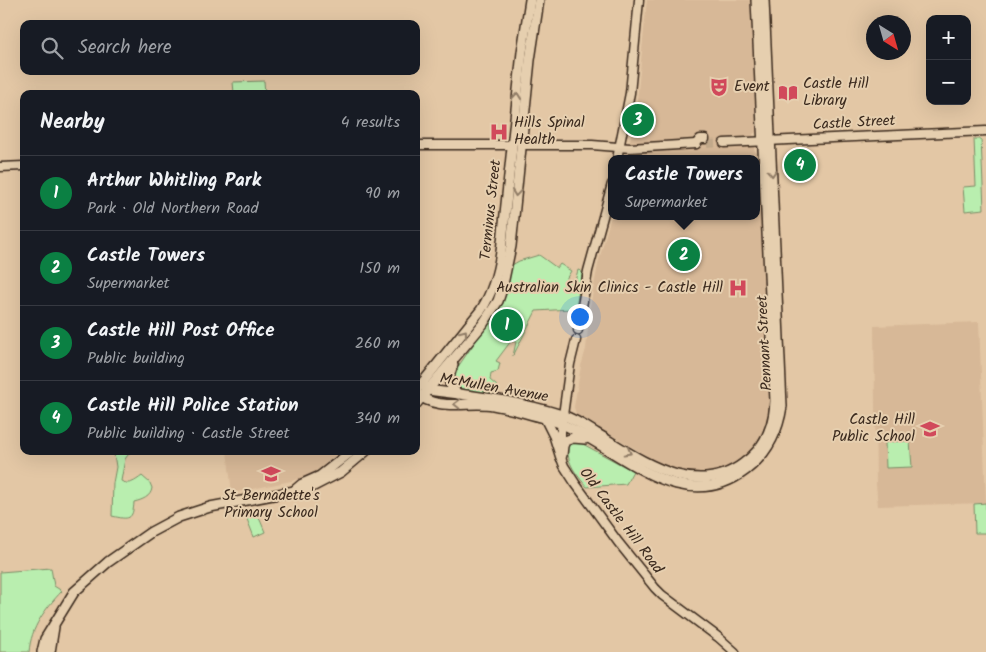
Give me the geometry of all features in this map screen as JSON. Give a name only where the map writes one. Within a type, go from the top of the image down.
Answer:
[{"type":"main road","name":"Terminus Street","points":[[517,145],[522,52],[530,0]]},
{"type":"main road","name":"Terminus Street","points":[[454,352],[488,299],[506,246],[517,145],[540,0]]},
{"type":"main road","name":"Pennant Street","points":[[563,419],[590,440],[663,480],[686,487],[715,485],[730,480],[751,466],[766,451],[779,422],[782,406],[756,0]]},
{"type":"main road","name":"Pennant Street","points":[[563,419],[656,467],[681,477],[706,478],[722,475],[737,469],[758,451],[766,437],[772,422],[774,400],[766,141],[764,0]]},
{"type":"main road","name":"Terminus Street","points":[[454,352],[483,324],[498,301],[508,263],[506,246]]},
{"type":"main road","points":[[420,393],[454,352]]},
{"type":"main road","points":[[454,352],[448,381],[450,387],[458,394]]},
{"type":"main road","name":"McMullen Avenue","points":[[420,393],[480,396],[563,419]]},
{"type":"main road","name":"McMullen Avenue","points":[[420,393],[437,403],[493,405],[544,418],[563,419]]},
{"type":"main road","points":[[544,418],[554,436],[562,458]]},
{"type":"main road","points":[[562,458],[562,446],[565,441],[573,438],[590,440]]},
{"type":"main road","points":[[295,490],[302,484],[320,476],[347,455]]},
{"type":"main road","points":[[42,652],[45,639],[71,596],[86,580],[142,537],[179,517],[210,507],[295,490],[303,491],[330,479],[361,455]]},
{"type":"main road","points":[[50,652],[55,622]]},
{"type":"street","points":[[618,155],[630,93],[639,0]]},
{"type":"street","name":"Castle Street","points":[[724,143],[986,131]]},
{"type":"street","points":[[420,145],[592,145],[630,148],[698,146],[700,139],[705,139]]},
{"type":"street","points":[[0,167],[20,166]]},
{"type":"street","name":"Old Castle Hill Road","points":[[608,198],[588,271],[578,330],[572,333],[573,338],[576,340],[570,364],[563,419],[562,458],[564,466],[574,483],[647,578],[662,594],[735,652]]},
{"type":"shaded area","points":[[647,0],[750,0],[756,132],[753,134],[754,150],[758,155],[627,155],[636,112]]},
{"type":"shaded area","points":[[760,199],[769,403],[768,423],[759,442],[747,456],[733,466],[717,472],[703,474],[676,471],[576,414],[574,407],[586,349],[590,307],[599,260],[610,220],[760,220]]},
{"type":"shaded area","name":"Castle Hill Public School","points":[[979,322],[986,503],[878,506],[876,484],[874,326]]},
{"type":"shaded area","name":"St Bernadette's Primary School","points":[[227,455],[335,455],[308,476],[232,493]]},
{"type":"green space","points":[[264,81],[265,90],[234,90],[233,82]]},
{"type":"green space","points":[[974,139],[981,139],[984,209],[965,211],[963,187],[976,186]]},
{"type":"green space","points":[[539,255],[557,268],[560,264],[571,271],[566,279],[575,281],[578,270],[581,271],[582,275],[574,316],[570,314],[571,309],[536,311],[513,356],[516,342],[511,341],[496,361],[500,363],[498,371],[491,373],[490,380],[497,386],[495,395],[458,388],[453,382],[453,374],[475,342],[506,289],[512,265]]},
{"type":"green space","points":[[910,441],[912,467],[886,468],[885,442]]},
{"type":"green space","points":[[572,442],[581,443],[633,471],[626,484],[587,487],[570,463],[568,446]]},
{"type":"green space","points":[[114,455],[128,455],[125,459],[121,481],[129,483],[142,476],[150,483],[152,488],[148,496],[134,502],[133,512],[126,518],[112,516],[113,483],[116,467]]},
{"type":"green space","points":[[986,503],[986,533],[975,533],[974,504]]},
{"type":"green space","points":[[256,510],[265,532],[254,537],[245,514]]},
{"type":"green space","points":[[51,568],[54,586],[62,591],[36,626],[29,652],[0,652],[0,572]]},
{"type":"tunnel","points":[[707,144],[724,143]]},
{"type":"place","name":"Event","points":[[719,87]]},
{"type":"place","name":"Castle Hill Library","points":[[788,93]]},
{"type":"place","name":"Castle Hill Post Office","points":[[638,120]]},
{"type":"place","name":"Hills Spinal Health","points":[[499,132]]},
{"type":"place","name":"Castle Hill Police Station","points":[[800,165]]},
{"type":"place","name":"Castle Towers","points":[[684,255]]},
{"type":"place","name":"Australian Skin Clinics - Castle Hill","points":[[738,288]]},
{"type":"place","name":"Arthur Whitling Park","points":[[507,325]]},
{"type":"place","name":"Castle Hill Public School","points":[[930,429]]},
{"type":"place","name":"St Bernadette's Primary School","points":[[271,474]]}]
